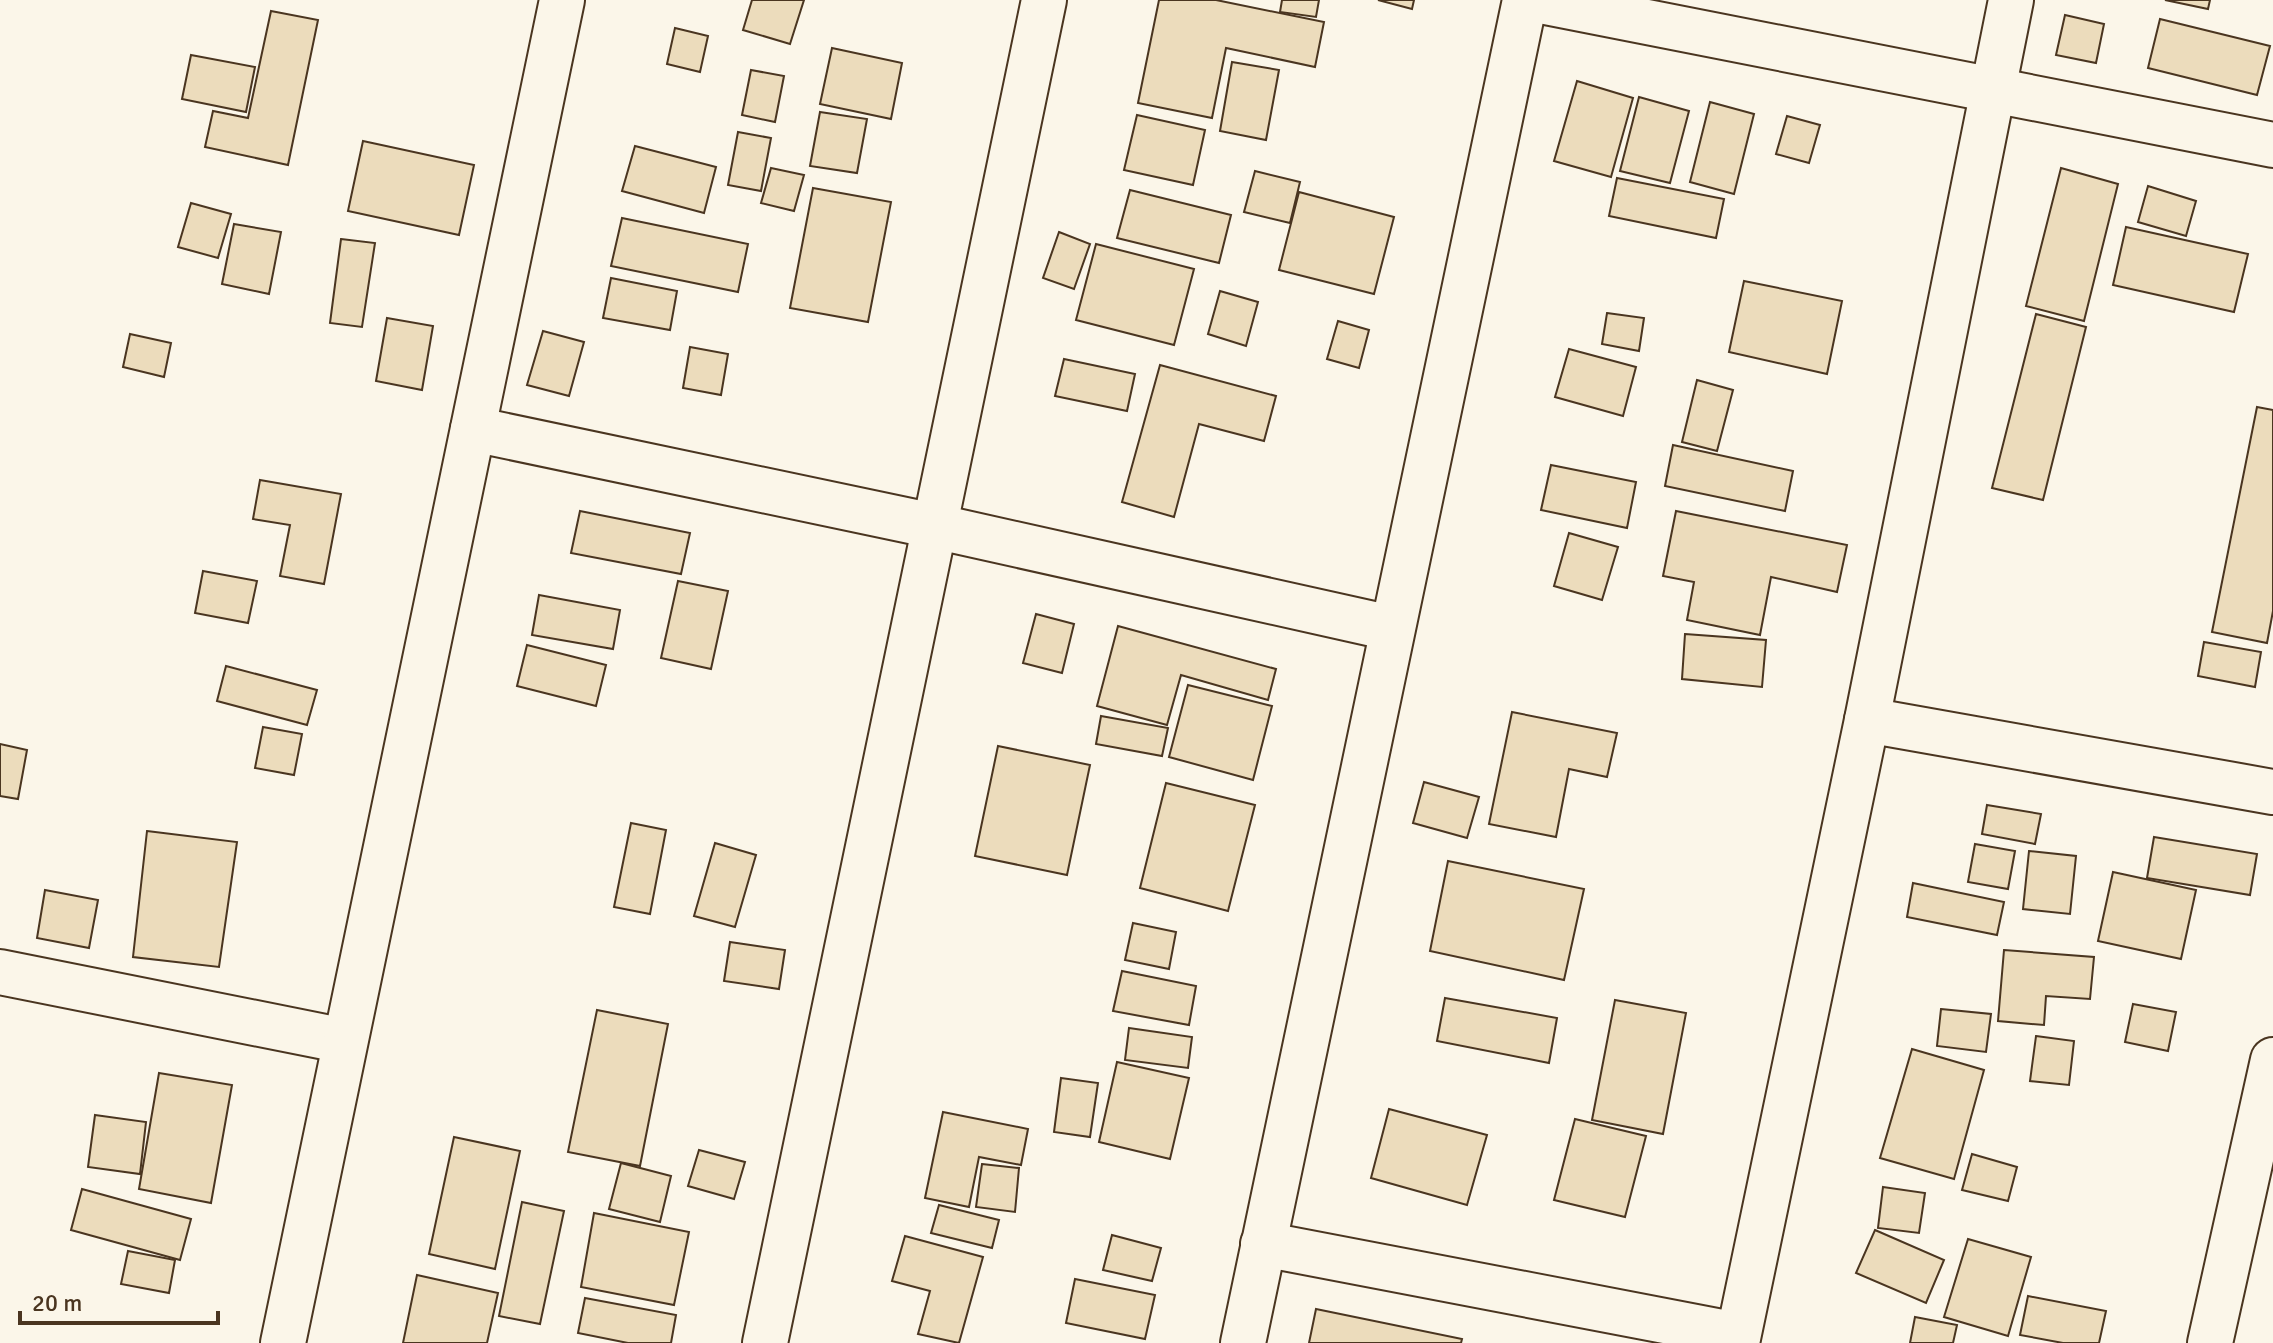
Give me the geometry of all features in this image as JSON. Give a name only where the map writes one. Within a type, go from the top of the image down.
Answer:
[{"type":"street","points":[[283,1343],[562,0]]},
{"type":"street","points":[[765,1343],[1044,0]]},
{"type":"street","points":[[1243,1343],[1525,0]]},
{"type":"street","points":[[1535,0],[2273,145]]},
{"type":"street","points":[[1263,1244],[1738,1339],[1867,720],[2011,0]]},
{"type":"street","points":[[473,429],[934,526],[1391,628]]},
{"type":"street","points":[[1867,720],[2273,792]]},
{"type":"street","points":[[0,972],[345,1041]]},
{"type":"street","points":[[2210,1343],[2273,1060]]},
{"type":"building","points":[[752,0],[804,0],[790,44],[743,30]]},
{"type":"building","points":[[1159,0],[1216,0],[1324,22],[1315,67],[1226,48],[1212,118],[1138,103]]},
{"type":"building","points":[[1282,0],[1319,0],[1316,17],[1280,12]]},
{"type":"building","points":[[1378,0],[1414,0],[1412,9]]},
{"type":"building","points":[[2165,0],[2210,0],[2208,9]]},
{"type":"building","points":[[271,11],[318,20],[288,165],[205,147],[213,111],[248,118]]},
{"type":"building","points":[[2065,15],[2104,24],[2096,63],[2056,55]]},
{"type":"building","points":[[2160,19],[2270,46],[2257,95],[2148,68]]},
{"type":"building","points":[[675,28],[708,36],[700,72],[667,64]]},
{"type":"building","points":[[832,48],[902,63],[891,119],[820,104]]},
{"type":"building","points":[[191,55],[255,67],[246,112],[182,99]]},
{"type":"building","points":[[1232,62],[1279,70],[1266,140],[1220,131]]},
{"type":"building","points":[[751,70],[784,76],[775,122],[742,115]]},
{"type":"building","points":[[1577,81],[1633,98],[1611,177],[1554,161]]},
{"type":"building","points":[[1639,97],[1689,111],[1670,183],[1620,171]]},
{"type":"building","points":[[1710,102],[1754,114],[1734,194],[1690,182]]},
{"type":"building","points":[[820,112],[867,119],[857,173],[810,166]]},
{"type":"building","points":[[1137,115],[1205,130],[1193,185],[1124,170]]},
{"type":"building","points":[[1787,116],[1820,125],[1809,163],[1776,154]]},
{"type":"building","points":[[738,132],[771,138],[761,191],[728,185]]},
{"type":"building","points":[[363,141],[474,165],[459,235],[348,211]]},
{"type":"building","points":[[635,146],[716,167],[704,213],[622,191]]},
{"type":"building","points":[[771,168],[804,175],[794,211],[761,203]]},
{"type":"building","points":[[2061,168],[2118,184],[2084,321],[2026,306]]},
{"type":"building","points":[[1255,171],[1300,182],[1290,223],[1244,212]]},
{"type":"building","points":[[1617,178],[1724,199],[1716,238],[1609,216]]},
{"type":"building","points":[[2148,186],[2196,201],[2186,236],[2138,222]]},
{"type":"building","points":[[813,188],[891,202],[868,322],[790,308]]},
{"type":"building","points":[[1130,190],[1231,215],[1219,263],[1117,238]]},
{"type":"building","points":[[1299,192],[1394,217],[1374,294],[1279,270]]},
{"type":"building","points":[[191,203],[231,214],[218,258],[178,247]]},
{"type":"building","points":[[622,218],[748,244],[738,292],[611,266]]},
{"type":"building","points":[[234,224],[281,232],[269,294],[222,284]]},
{"type":"building","points":[[2126,227],[2248,254],[2234,312],[2113,285]]},
{"type":"building","points":[[1059,232],[1090,244],[1074,289],[1043,278]]},
{"type":"building","points":[[341,239],[375,243],[362,327],[330,323]]},
{"type":"building","points":[[1096,244],[1194,269],[1174,345],[1076,320]]},
{"type":"building","points":[[611,278],[677,291],[670,330],[603,318]]},
{"type":"building","points":[[1744,281],[1842,301],[1827,374],[1729,352]]},
{"type":"building","points":[[1220,291],[1258,302],[1246,346],[1208,334]]},
{"type":"building","points":[[1607,313],[1644,318],[1639,351],[1602,344]]},
{"type":"building","points":[[2036,314],[2086,327],[2043,500],[1992,488]]},
{"type":"building","points":[[387,318],[433,326],[422,390],[376,381]]},
{"type":"building","points":[[1338,321],[1369,330],[1359,368],[1327,359]]},
{"type":"building","points":[[543,331],[584,342],[569,396],[527,385]]},
{"type":"building","points":[[130,334],[171,343],[164,377],[123,367]]},
{"type":"building","points":[[690,347],[728,354],[721,395],[683,388]]},
{"type":"building","points":[[1569,349],[1636,367],[1623,416],[1555,397]]},
{"type":"building","points":[[1064,359],[1135,374],[1127,411],[1055,396]]},
{"type":"building","points":[[1160,365],[1276,396],[1264,441],[1199,424],[1174,517],[1122,502]]},
{"type":"building","points":[[1697,380],[1733,390],[1717,451],[1682,442]]},
{"type":"building","points":[[2257,407],[2273,410],[2273,611],[2267,643],[2212,632]]},
{"type":"building","points":[[1673,445],[1793,471],[1785,511],[1665,486]]},
{"type":"building","points":[[1551,465],[1636,482],[1627,528],[1541,510]]},
{"type":"building","points":[[260,480],[341,494],[324,584],[280,576],[290,525],[253,519]]},
{"type":"building","points":[[580,511],[690,533],[681,574],[571,553]]},
{"type":"building","points":[[1676,511],[1847,545],[1837,592],[1771,577],[1760,635],[1687,620],[1694,582],[1663,576]]},
{"type":"building","points":[[1569,533],[1618,547],[1602,600],[1554,586]]},
{"type":"building","points":[[203,571],[257,581],[248,623],[195,613]]},
{"type":"building","points":[[678,581],[728,591],[711,669],[661,658]]},
{"type":"building","points":[[539,595],[620,610],[613,649],[532,635]]},
{"type":"building","points":[[1036,614],[1074,624],[1062,673],[1023,663]]},
{"type":"building","points":[[1118,626],[1276,669],[1268,700],[1181,675],[1167,725],[1097,706]]},
{"type":"building","points":[[1685,634],[1766,640],[1762,687],[1682,679]]},
{"type":"building","points":[[2204,642],[2261,652],[2255,687],[2198,676]]},
{"type":"building","points":[[527,645],[606,665],[596,706],[517,686]]},
{"type":"building","points":[[226,666],[317,690],[307,725],[217,701]]},
{"type":"building","points":[[1188,685],[1272,706],[1253,780],[1169,757]]},
{"type":"building","points":[[1512,712],[1617,733],[1607,777],[1569,769],[1556,837],[1489,824]]},
{"type":"building","points":[[1101,716],[1168,728],[1162,756],[1096,744]]},
{"type":"building","points":[[263,727],[302,734],[294,775],[255,768]]},
{"type":"building","points":[[0,744],[27,750],[18,799],[0,796]]},
{"type":"building","points":[[998,746],[1090,765],[1067,875],[975,856]]},
{"type":"building","points":[[1424,782],[1479,797],[1467,838],[1413,823]]},
{"type":"building","points":[[1166,783],[1255,805],[1228,911],[1140,888]]},
{"type":"building","points":[[1987,805],[2041,814],[2035,844],[1982,834]]},
{"type":"building","points":[[631,823],[666,830],[650,914],[614,907]]},
{"type":"building","points":[[147,831],[237,842],[219,967],[133,957]]},
{"type":"building","points":[[2154,837],[2257,854],[2250,895],[2147,878]]},
{"type":"building","points":[[715,843],[756,855],[735,927],[694,916]]},
{"type":"building","points":[[1975,844],[2015,851],[2008,889],[1968,882]]},
{"type":"building","points":[[2029,851],[2076,856],[2070,914],[2023,909]]},
{"type":"building","points":[[1448,861],[1584,889],[1564,980],[1430,951]]},
{"type":"building","points":[[2113,872],[2196,890],[2181,959],[2098,941]]},
{"type":"building","points":[[1913,883],[2004,902],[1997,935],[1907,917]]},
{"type":"building","points":[[45,890],[98,900],[89,948],[37,938]]},
{"type":"building","points":[[1133,923],[1176,932],[1169,969],[1125,960]]},
{"type":"building","points":[[730,942],[785,950],[779,989],[724,981]]},
{"type":"building","points":[[2004,950],[2094,957],[2090,999],[2046,996],[2044,1025],[1998,1021]]},
{"type":"building","points":[[1122,971],[1196,986],[1189,1025],[1113,1011]]},
{"type":"building","points":[[1445,998],[1557,1018],[1549,1063],[1437,1041]]},
{"type":"building","points":[[1615,1000],[1686,1013],[1663,1134],[1592,1120]]},
{"type":"building","points":[[2133,1004],[2176,1012],[2168,1051],[2125,1042]]},
{"type":"building","points":[[1941,1009],[1991,1014],[1986,1052],[1937,1046]]},
{"type":"building","points":[[597,1010],[668,1024],[640,1166],[568,1152]]},
{"type":"building","points":[[1129,1028],[1192,1037],[1188,1068],[1125,1060]]},
{"type":"building","points":[[2036,1036],[2074,1041],[2069,1085],[2030,1081]]},
{"type":"building","points":[[1912,1049],[1984,1070],[1954,1179],[1880,1158]]},
{"type":"building","points":[[1117,1062],[1189,1078],[1170,1159],[1099,1142]]},
{"type":"building","points":[[159,1073],[232,1085],[211,1203],[139,1189]]},
{"type":"building","points":[[1061,1078],[1098,1083],[1090,1137],[1054,1132]]},
{"type":"building","points":[[1389,1109],[1487,1135],[1467,1205],[1371,1178]]},
{"type":"building","points":[[943,1112],[1028,1129],[1021,1165],[979,1157],[969,1207],[925,1198]]},
{"type":"building","points":[[95,1115],[146,1122],[140,1174],[88,1167]]},
{"type":"building","points":[[1575,1119],[1646,1136],[1625,1217],[1554,1200]]},
{"type":"building","points":[[454,1137],[520,1151],[495,1269],[429,1254]]},
{"type":"building","points":[[699,1150],[745,1162],[734,1199],[688,1186]]},
{"type":"building","points":[[1972,1154],[2017,1167],[2008,1201],[1962,1190]]},
{"type":"building","points":[[621,1163],[671,1176],[660,1222],[609,1209]]},
{"type":"building","points":[[982,1164],[1019,1168],[1015,1212],[976,1207]]},
{"type":"building","points":[[1883,1187],[1925,1193],[1919,1233],[1878,1228]]},
{"type":"building","points":[[82,1189],[191,1219],[180,1260],[71,1230]]},
{"type":"building","points":[[522,1202],[564,1211],[540,1324],[499,1316]]},
{"type":"building","points":[[939,1205],[999,1220],[992,1248],[931,1233]]},
{"type":"building","points":[[594,1213],[689,1232],[674,1305],[581,1287]]},
{"type":"building","points":[[1875,1230],[1944,1260],[1926,1303],[1856,1273]]},
{"type":"building","points":[[1112,1235],[1161,1248],[1152,1281],[1103,1270]]},
{"type":"building","points":[[905,1236],[983,1257],[959,1343],[918,1334],[930,1291],[892,1281]]},
{"type":"building","points":[[1968,1239],[2031,1257],[2008,1336],[1944,1317]]},
{"type":"building","points":[[128,1251],[175,1260],[169,1293],[121,1284]]},
{"type":"building","points":[[417,1275],[498,1293],[487,1343],[403,1343]]},
{"type":"building","points":[[1075,1279],[1155,1295],[1145,1339],[1066,1323]]},
{"type":"building","points":[[2028,1296],[2106,1311],[2099,1343],[2063,1343],[2020,1335]]},
{"type":"building","points":[[585,1298],[676,1315],[671,1343],[628,1343],[578,1333]]},
{"type":"building","points":[[1316,1309],[1462,1339],[1461,1343],[1309,1343]]},
{"type":"building","points":[[1915,1317],[1957,1325],[1953,1343],[1910,1343]]}]
